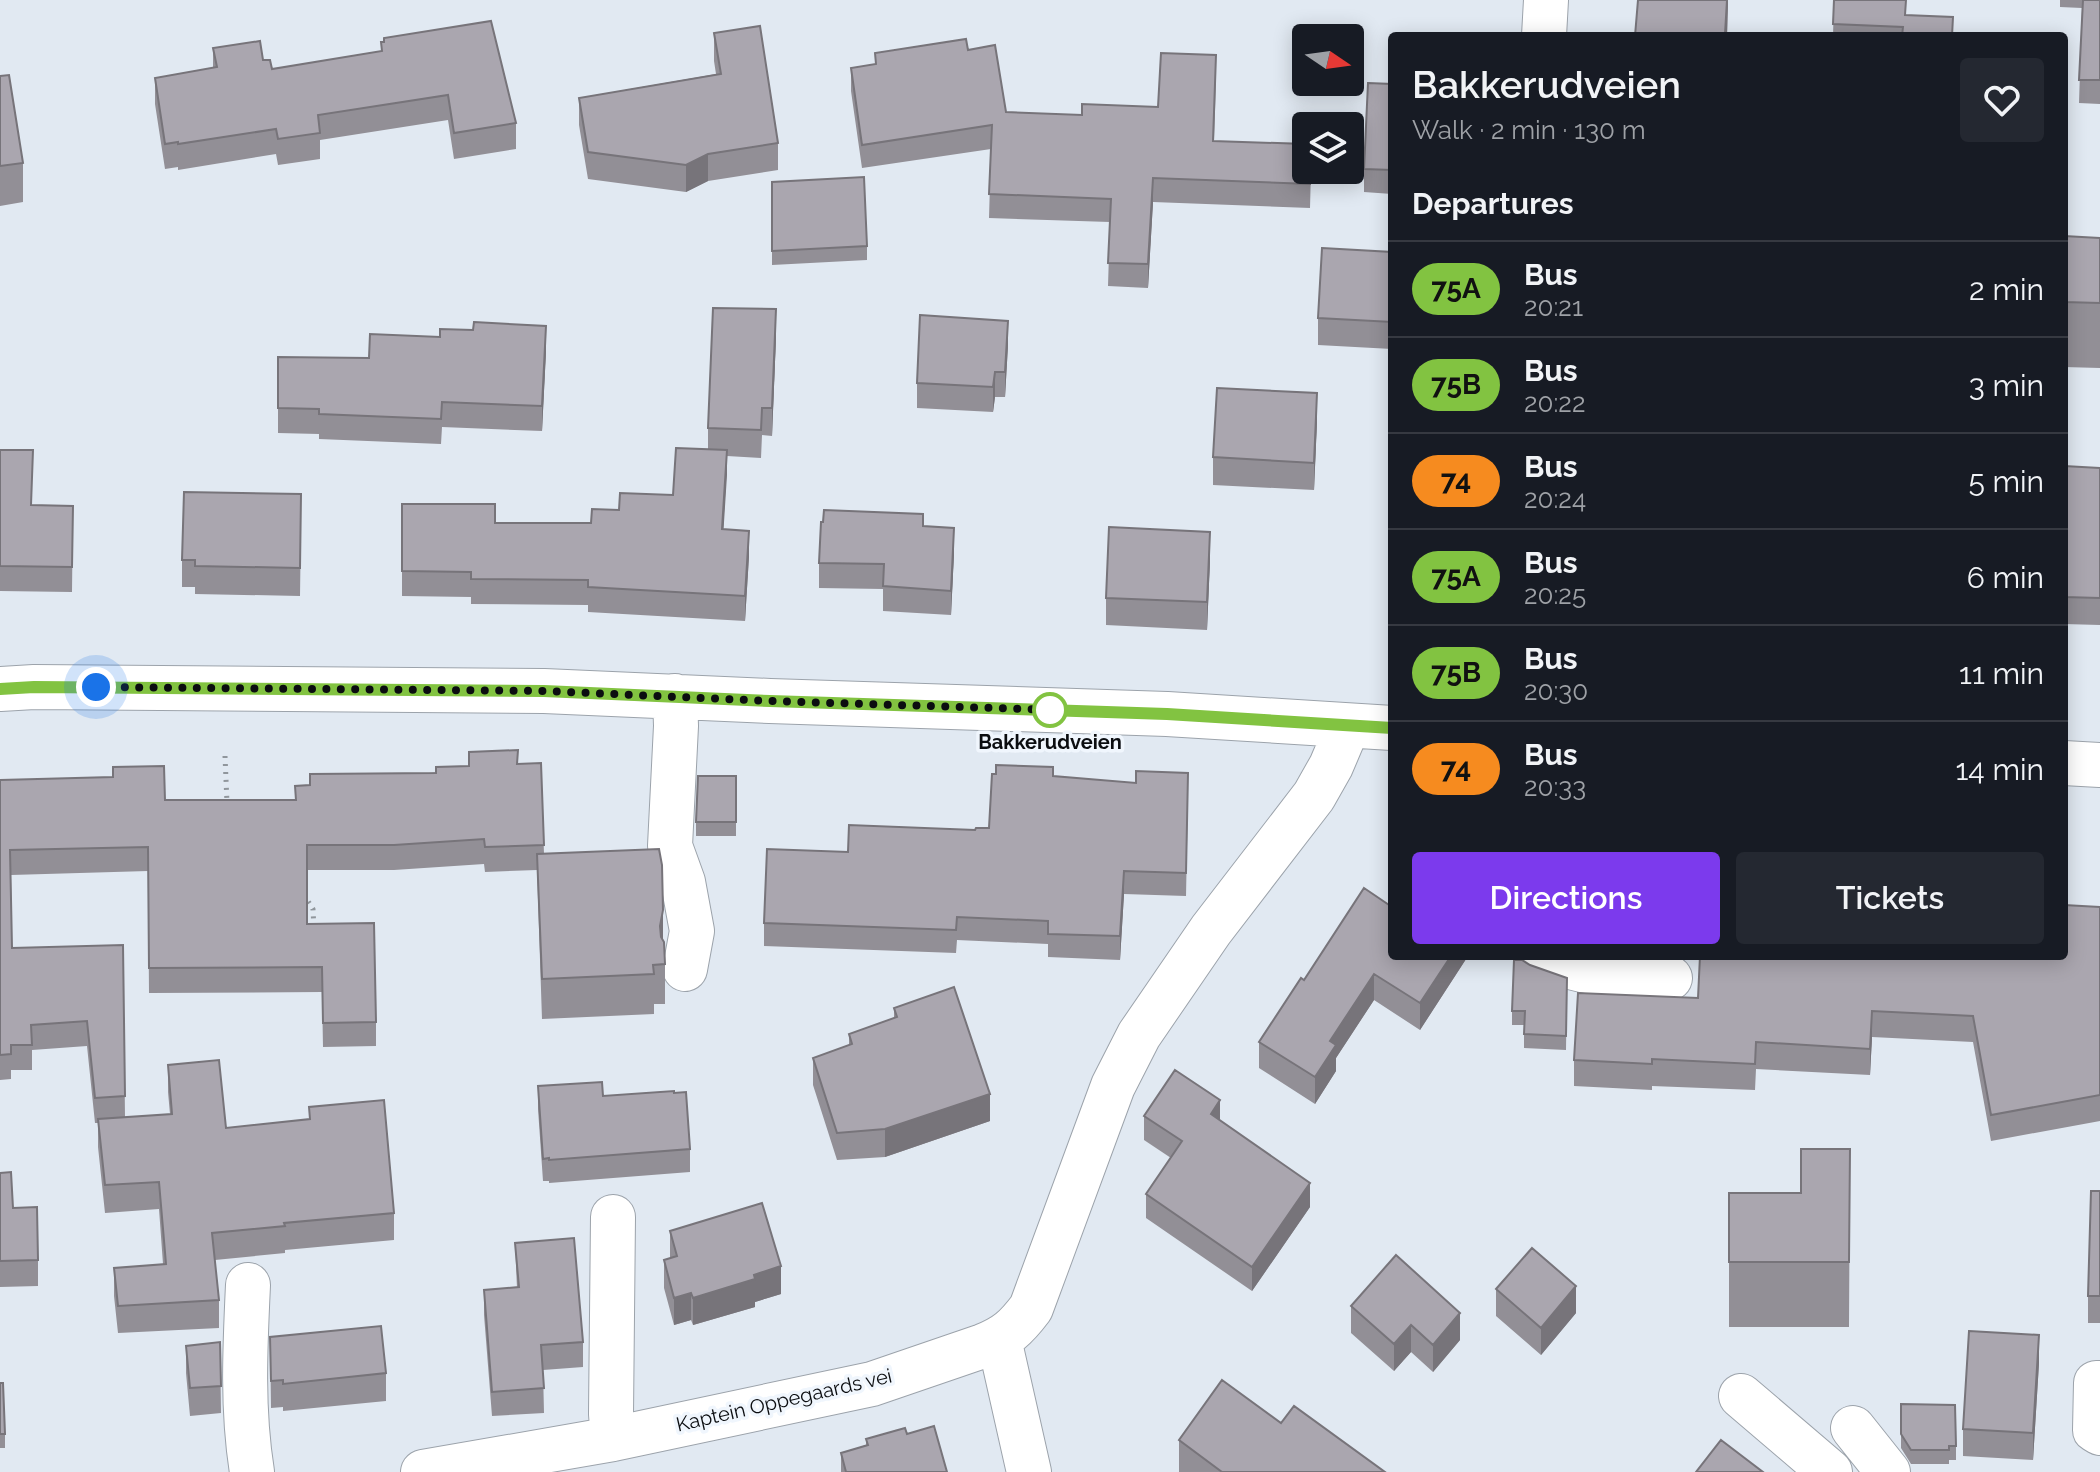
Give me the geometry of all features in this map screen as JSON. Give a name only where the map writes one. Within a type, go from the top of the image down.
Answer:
[{"type":"street","points":[[1544,32],[1546,0]]},
{"type":"street","points":[[0,689],[544,691],[1378,723]]},
{"type":"street","points":[[675,696],[670,846],[683,882],[692,931],[685,969]]},
{"type":"street","points":[[1029,1472],[999,1339],[1018,1327],[1031,1308],[1113,1086],[1139,1035],[1211,930],[1314,796],[1331,766],[1378,723]]},
{"type":"street","points":[[2068,763],[2100,765]]},
{"type":"street","points":[[1548,960],[1592,974],[1670,978]]},
{"type":"street","points":[[613,1217],[613,1439]]},
{"type":"street","points":[[248,1285],[244,1382],[252,1472]]},
{"type":"street","name":"Kaptein Oppegaards vei","points":[[423,1472],[613,1439],[872,1384],[999,1339]]},
{"type":"street","points":[[2100,1383],[2096,1383],[2095,1430],[2100,1433]]},
{"type":"street","points":[[1741,1396],[1830,1472]]},
{"type":"street","points":[[1853,1428],[1888,1472]]},
{"type":"path","points":[[225,756],[227,804]]},
{"type":"path","points":[[299,885],[313,909],[314,935]]},
{"type":"building","points":[[1638,0],[1727,0],[1725,32],[1635,32]]},
{"type":"building","points":[[1834,0],[1906,0],[1905,15],[1953,17],[1952,32],[1902,32],[1903,27],[1833,24]]},
{"type":"building","points":[[2083,0],[2100,0],[2100,80],[2079,80]]},
{"type":"building","points":[[491,21],[516,123],[454,133],[448,95],[318,115],[320,133],[278,139],[276,129],[165,144],[155,78],[217,67],[213,48],[260,41],[263,60],[270,60],[272,69],[382,51],[384,38]]},
{"type":"building","points":[[760,26],[778,143],[708,154],[686,165],[588,152],[579,98],[721,74],[714,33]]},
{"type":"building","points":[[966,39],[968,50],[995,45],[1006,112],[1082,115],[1082,104],[1158,107],[1161,53],[1216,55],[1213,141],[1292,144],[1292,183],[1153,178],[1148,264],[1108,263],[1111,199],[989,194],[992,125],[862,145],[851,68],[876,64],[875,53]]},
{"type":"building","points":[[9,75],[23,163],[0,166],[0,76]]},
{"type":"building","points":[[1368,83],[1388,84],[1388,170],[1364,169]]},
{"type":"building","points":[[864,177],[867,246],[772,251],[772,182]]},
{"type":"building","points":[[2068,236],[2100,238],[2100,303],[2068,302]]},
{"type":"building","points":[[1322,248],[1388,252],[1388,322],[1318,318]]},
{"type":"building","points":[[713,308],[776,309],[772,408],[762,408],[761,430],[708,428]]},
{"type":"building","points":[[920,315],[1008,321],[1005,372],[995,372],[993,387],[917,383]]},
{"type":"building","points":[[474,322],[546,326],[542,406],[442,402],[441,419],[319,414],[319,409],[278,408],[278,357],[369,358],[370,334],[440,337],[440,329],[473,330]]},
{"type":"building","points":[[1217,388],[1317,393],[1314,463],[1213,457]]},
{"type":"building","points":[[676,448],[727,450],[722,529],[749,531],[745,596],[588,587],[588,580],[471,579],[471,572],[402,571],[402,504],[495,504],[495,523],[591,523],[592,509],[619,510],[620,493],[673,495]]},
{"type":"building","points":[[0,450],[33,450],[31,505],[73,506],[72,567],[0,566]]},
{"type":"building","points":[[2068,466],[2100,468],[2100,598],[2068,597]]},
{"type":"building","points":[[184,492],[301,494],[300,568],[195,566],[195,560],[182,560]]},
{"type":"building","points":[[824,510],[923,514],[923,526],[954,528],[951,591],[883,586],[884,564],[819,563]]},
{"type":"building","points":[[1109,527],[1210,532],[1207,602],[1106,598]]},
{"type":"building","points":[[518,750],[517,764],[541,763],[544,845],[485,847],[484,839],[394,845],[307,845],[307,924],[374,923],[376,1022],[323,1023],[322,967],[149,968],[148,847],[10,850],[12,948],[123,945],[125,1096],[95,1098],[87,1021],[31,1025],[32,1045],[11,1045],[11,1054],[0,1055],[0,780],[113,777],[113,767],[164,766],[165,800],[296,800],[295,786],[310,785],[310,774],[436,773],[436,767],[469,766],[469,752]]},
{"type":"building","points":[[996,765],[1053,767],[1053,776],[1136,783],[1136,771],[1188,773],[1186,873],[1124,871],[1120,936],[1048,934],[1048,921],[957,917],[956,930],[764,923],[767,849],[848,852],[849,825],[989,828],[992,774],[996,774]]},
{"type":"building","points":[[698,776],[736,776],[736,822],[696,822]]},
{"type":"building","points":[[659,849],[663,910],[660,926],[665,964],[653,965],[654,974],[542,979],[537,854]]},
{"type":"building","points":[[1364,888],[1388,904],[1388,960],[1448,960],[1420,1003],[1374,974],[1330,1041],[1336,1045],[1315,1077],[1259,1042],[1301,978],[1304,980]]},
{"type":"building","points":[[2068,905],[2100,907],[2100,1095],[1991,1115],[1973,1016],[1872,1011],[1870,1049],[1756,1042],[1755,1064],[1652,1059],[1652,1064],[1574,1060],[1578,993],[1698,998],[1700,960],[2068,960]]},
{"type":"building","points":[[1514,960],[1522,960],[1567,978],[1566,1036],[1524,1034],[1525,1011],[1512,1011]]},
{"type":"building","points":[[954,987],[990,1094],[885,1129],[837,1133],[813,1058],[852,1044],[849,1034],[897,1017],[894,1008]]},
{"type":"building","points":[[219,1060],[226,1128],[310,1119],[309,1107],[384,1100],[394,1213],[212,1233],[219,1300],[118,1306],[114,1268],[166,1264],[159,1182],[105,1185],[98,1119],[172,1114],[168,1065]]},
{"type":"building","points":[[1175,1070],[1220,1100],[1211,1114],[1310,1183],[1252,1267],[1146,1194],[1182,1141],[1144,1116]]},
{"type":"building","points":[[602,1082],[603,1096],[686,1092],[690,1149],[543,1159],[538,1086]]},
{"type":"building","points":[[1801,1149],[1850,1149],[1849,1262],[1729,1262],[1729,1193],[1801,1193]]},
{"type":"building","points":[[11,1172],[13,1208],[37,1207],[38,1260],[0,1261],[0,1173]]},
{"type":"building","points":[[2091,1191],[2100,1191],[2100,1296],[2088,1296]]},
{"type":"building","points":[[762,1203],[781,1266],[754,1275],[755,1279],[693,1298],[691,1293],[674,1298],[664,1260],[677,1256],[670,1231]]},
{"type":"building","points":[[574,1238],[583,1342],[541,1345],[544,1388],[492,1392],[484,1290],[519,1287],[515,1243]]},
{"type":"building","points":[[1532,1248],[1576,1286],[1541,1328],[1496,1289]]},
{"type":"building","points":[[1396,1255],[1460,1313],[1433,1345],[1411,1325],[1394,1344],[1351,1306]]},
{"type":"building","points":[[381,1326],[386,1373],[283,1384],[283,1380],[271,1381],[270,1337]]},
{"type":"building","points":[[1969,1331],[2039,1335],[2033,1433],[1963,1429]]},
{"type":"building","points":[[220,1342],[221,1386],[190,1388],[186,1346]]},
{"type":"building","points":[[1222,1380],[1281,1423],[1294,1406],[1385,1472],[1222,1472],[1179,1440]]},
{"type":"building","points":[[0,1383],[3,1383],[5,1434],[0,1434]]},
{"type":"building","points":[[1901,1404],[1955,1405],[1956,1446],[1949,1446],[1949,1450],[1911,1450],[1901,1434]]},
{"type":"building","points":[[934,1426],[947,1472],[846,1472],[841,1453],[868,1445],[866,1439],[905,1428],[907,1434]]},
{"type":"building","points":[[1721,1440],[1763,1472],[1696,1472]]},
{"type":"bus line","name":"75A","points":[[0,689],[544,691],[1167,714],[1388,728]]},
{"type":"place","name":"Bakkerudveien","points":[[1050,710]]},
{"type":"route","points":[[96,687],[544,691],[1058,710],[1050,710]]}]
